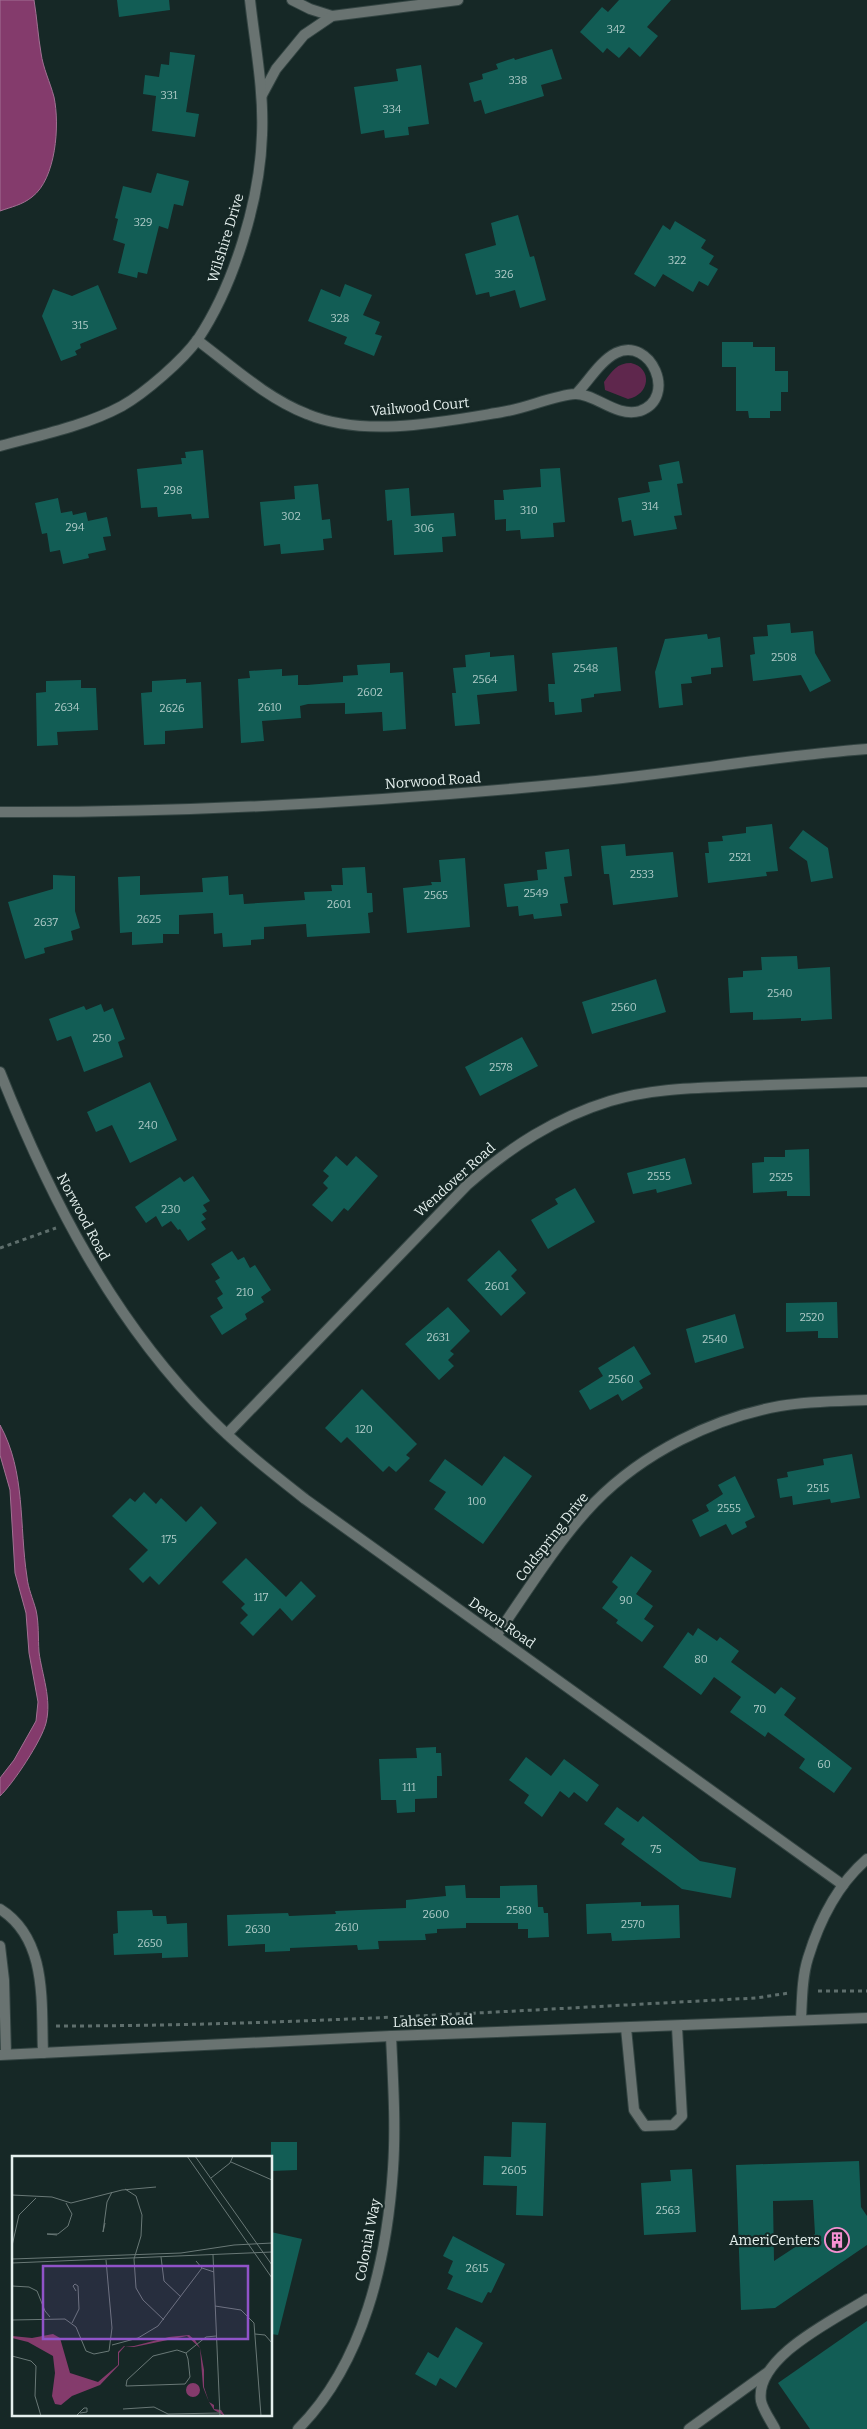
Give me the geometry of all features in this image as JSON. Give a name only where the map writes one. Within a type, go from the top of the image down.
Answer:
[{"type":"street","name":"Wilshire Drive","points":[[0,446],[94,419],[123,405],[164,373],[197,340],[226,287],[246,227],[260,165],[262,95],[250,0]]},
{"type":"street","points":[[292,0],[310,9],[332,16],[458,0]]},
{"type":"street","points":[[262,95],[276,69],[304,35],[332,16]]},
{"type":"street","name":"Vailwood Court","points":[[197,340],[273,396],[306,414],[340,424],[376,426],[463,418],[505,412],[576,394]]},
{"type":"street","points":[[625,350],[641,353],[654,365],[659,377],[658,392],[651,405],[640,410],[630,412],[615,409],[576,394],[615,353],[625,350]]},
{"type":"street","name":"Norwood Road","points":[[0,812],[247,806],[396,798],[586,782],[867,749]]},
{"type":"street","name":"Norwood Road","points":[[0,1072],[23,1129],[68,1223],[112,1297],[162,1364]]},
{"type":"street","name":"Wendover Road","points":[[227,1434],[467,1184],[507,1151],[541,1130],[579,1112],[611,1101],[668,1090],[867,1082]]},
{"type":"street","name":"Devon Road","points":[[162,1364],[227,1434],[305,1499],[842,1885]]},
{"type":"street","name":"Coldspring Drive","points":[[496,1636],[582,1517],[623,1478],[659,1452],[711,1426],[757,1411],[809,1402],[867,1400]]},
{"type":"street","points":[[801,2019],[808,1958],[842,1885],[867,1859]]},
{"type":"street","points":[[0,1909],[21,1928],[33,1949],[39,1972],[43,2053]]},
{"type":"street","points":[[0,1946],[4,1980],[3,2054]]},
{"type":"street","name":"Lahser Road","points":[[3,2054],[391,2036],[677,2027],[801,2019],[867,2018]]},
{"type":"street","points":[[626,2028],[634,2110],[645,2126],[674,2125],[682,2116],[677,2027]]},
{"type":"street","name":"Colonial Way","points":[[298,2429],[330,2391],[348,2357],[362,2321],[380,2258],[388,2215],[393,2169],[394,2128],[391,2036]]},
{"type":"street","points":[[689,2429],[768,2372],[781,2355],[867,2299]]},
{"type":"street","points":[[768,2372],[761,2401],[775,2429]]},
{"type":"path","points":[[0,1248],[68,1223]]},
{"type":"path","points":[[822,1990],[867,1991]]},
{"type":"path","points":[[57,2026],[216,2023],[641,2004],[771,1995]]},
{"type":"shaded area","points":[[0,0],[34,0],[42,59],[56,109],[56,136],[51,165],[40,189],[24,202],[0,211]]},
{"type":"shaded area","points":[[631,363],[643,370],[646,376],[641,392],[635,397],[628,399],[605,390],[604,382],[612,371],[622,364]]},
{"type":"shaded area","points":[[0,1425],[14,1461],[18,1480],[28,1585],[37,1615],[39,1652],[46,1687],[48,1714],[39,1740],[19,1772],[0,1796],[0,1778],[14,1760],[36,1721],[38,1702],[29,1653],[26,1613],[15,1573],[10,1490],[0,1455]]},
{"type":"building","points":[[117,0],[169,0],[170,10],[119,17]]},
{"type":"building","points":[[619,0],[671,0],[647,27],[658,36],[640,57],[629,47],[619,58],[607,48],[603,53],[580,32],[602,7],[608,12]]},
{"type":"building","points":[[552,49],[562,79],[541,85],[544,96],[485,114],[481,100],[474,102],[469,83],[483,79],[482,74],[498,69],[496,64]]},
{"type":"building","points":[[170,52],[195,55],[186,112],[199,114],[195,137],[152,131],[156,96],[143,94],[145,75],[159,77],[161,64],[169,65]]},
{"type":"building","points":[[421,65],[429,124],[408,127],[409,135],[385,138],[384,130],[361,134],[354,87],[398,81],[396,69]]},
{"type":"building","points":[[157,173],[189,181],[183,206],[174,204],[168,229],[159,226],[147,274],[138,272],[137,278],[118,273],[125,244],[113,240],[118,219],[115,218],[123,186],[151,193]]},
{"type":"building","points":[[518,215],[530,257],[534,256],[546,300],[520,308],[515,290],[490,297],[489,292],[476,295],[465,254],[496,245],[491,223]]},
{"type":"building","points":[[675,221],[706,240],[701,248],[714,256],[709,264],[718,269],[708,286],[699,281],[693,292],[663,274],[655,287],[634,274],[663,225],[670,230]]},
{"type":"building","points":[[345,284],[372,295],[363,315],[380,322],[375,334],[382,336],[374,356],[344,344],[347,337],[308,321],[321,289],[340,297]]},
{"type":"building","points":[[98,285],[117,329],[80,344],[81,348],[75,351],[77,355],[61,361],[42,316],[53,289],[72,296]]},
{"type":"building","points":[[722,342],[753,342],[753,347],[775,347],[775,371],[788,371],[788,392],[781,392],[781,411],[770,411],[770,418],[749,418],[748,411],[736,411],[736,367],[722,367]]},
{"type":"building","points":[[203,450],[209,518],[192,519],[191,514],[158,517],[157,507],[141,508],[137,469],[182,464],[181,458],[186,458],[185,452]]},
{"type":"building","points":[[679,461],[683,483],[677,484],[682,515],[674,516],[677,529],[634,536],[631,520],[622,522],[618,498],[650,492],[648,482],[662,480],[659,465]]},
{"type":"building","points":[[560,468],[565,522],[553,523],[554,537],[521,539],[520,530],[506,531],[506,519],[495,520],[494,500],[504,500],[503,490],[541,487],[540,469]]},
{"type":"building","points":[[318,484],[322,520],[330,519],[332,538],[323,539],[324,550],[281,554],[280,544],[264,546],[260,502],[295,499],[294,486]]},
{"type":"building","points":[[409,488],[411,516],[454,513],[456,536],[442,537],[443,552],[394,555],[392,520],[387,521],[385,490]]},
{"type":"building","points":[[58,498],[61,513],[72,511],[73,515],[86,512],[88,521],[107,517],[111,536],[103,537],[106,550],[88,554],[89,558],[63,564],[60,550],[50,552],[47,533],[42,534],[35,503]]},
{"type":"building","points":[[790,623],[791,633],[813,631],[815,653],[831,681],[810,692],[801,675],[753,681],[750,655],[755,654],[753,637],[768,636],[767,625]]},
{"type":"building","points":[[707,634],[708,639],[720,637],[723,667],[711,668],[711,674],[691,677],[692,683],[681,684],[683,705],[659,708],[655,672],[665,639]]},
{"type":"building","points":[[617,647],[621,691],[594,694],[594,697],[581,699],[582,712],[555,715],[554,702],[549,702],[548,684],[555,684],[552,653]]},
{"type":"building","points":[[490,652],[490,657],[514,655],[517,691],[477,695],[480,724],[455,726],[452,693],[456,693],[453,668],[466,667],[465,655]]},
{"type":"building","points":[[390,663],[390,673],[403,672],[406,729],[383,731],[382,712],[345,714],[345,703],[308,704],[300,706],[301,718],[262,721],[264,741],[241,743],[238,679],[250,678],[249,671],[282,669],[282,676],[298,675],[298,685],[307,685],[343,682],[343,676],[358,675],[357,665]]},
{"type":"building","points":[[186,679],[186,683],[201,682],[203,728],[165,731],[165,744],[144,745],[141,693],[152,692],[152,681]]},
{"type":"building","points":[[81,680],[81,688],[96,688],[98,730],[57,732],[58,745],[37,746],[36,693],[46,692],[46,681]]},
{"type":"building","points":[[772,824],[778,871],[766,872],[767,876],[708,883],[705,853],[709,853],[708,842],[723,841],[722,836],[746,833],[746,827]]},
{"type":"building","points":[[803,830],[828,848],[833,878],[811,882],[807,861],[789,848]]},
{"type":"building","points":[[625,844],[626,856],[673,852],[678,897],[613,905],[609,874],[604,874],[601,846]]},
{"type":"building","points":[[569,849],[572,876],[564,877],[568,903],[560,904],[562,916],[534,919],[533,914],[519,916],[518,906],[507,907],[504,884],[538,880],[537,870],[547,869],[545,852]]},
{"type":"building","points":[[465,858],[470,927],[407,933],[403,888],[432,885],[431,882],[441,882],[439,860]]},
{"type":"building","points":[[365,867],[367,893],[372,893],[373,912],[368,913],[370,933],[307,937],[306,924],[264,927],[264,939],[251,940],[251,945],[223,947],[222,933],[214,934],[213,913],[179,915],[179,934],[163,934],[163,943],[132,945],[132,932],[120,933],[118,877],[140,876],[140,895],[203,892],[202,878],[228,876],[229,895],[243,894],[244,904],[305,900],[304,892],[332,891],[331,885],[343,885],[342,868]]},
{"type":"building","points":[[53,875],[75,876],[75,911],[80,928],[71,931],[73,940],[44,948],[45,953],[25,959],[8,902],[53,889]]},
{"type":"building","points":[[797,956],[798,969],[830,967],[832,1019],[801,1021],[801,1018],[753,1020],[753,1012],[730,1013],[728,978],[743,977],[743,971],[762,970],[761,957]]},
{"type":"building","points":[[656,979],[666,1012],[592,1034],[582,1002]]},
{"type":"building","points":[[101,1004],[104,1012],[113,1008],[125,1039],[118,1042],[123,1057],[84,1072],[71,1036],[57,1041],[49,1019],[84,1006],[86,1010]]},
{"type":"building","points":[[522,1037],[538,1066],[480,1096],[465,1067]]},
{"type":"building","points":[[150,1082],[177,1140],[130,1163],[112,1125],[96,1132],[87,1112]]},
{"type":"building","points":[[809,1149],[810,1196],[787,1196],[787,1191],[753,1193],[752,1163],[764,1162],[764,1157],[785,1157],[785,1150]]},
{"type":"building","points":[[336,1156],[347,1166],[356,1156],[378,1176],[348,1211],[344,1208],[332,1222],[312,1205],[328,1188],[323,1183],[329,1176],[323,1171]]},
{"type":"building","points":[[685,1158],[692,1184],[657,1193],[656,1189],[633,1194],[627,1173]]},
{"type":"building","points":[[193,1176],[210,1201],[203,1205],[207,1211],[202,1214],[206,1219],[201,1222],[206,1229],[188,1241],[180,1229],[178,1230],[171,1221],[162,1227],[156,1216],[146,1223],[135,1207],[180,1177],[184,1182]]},
{"type":"building","points":[[575,1188],[595,1222],[548,1249],[531,1220],[558,1204],[555,1199]]},
{"type":"building","points":[[499,1250],[517,1270],[511,1276],[526,1293],[501,1316],[467,1280]]},
{"type":"building","points":[[232,1251],[238,1260],[244,1257],[250,1268],[255,1265],[271,1290],[261,1297],[264,1302],[245,1314],[247,1319],[222,1335],[210,1316],[223,1308],[217,1298],[223,1294],[215,1281],[220,1278],[211,1264]]},
{"type":"building","points":[[837,1302],[838,1338],[818,1338],[818,1331],[786,1332],[786,1303]]},
{"type":"building","points":[[448,1307],[470,1331],[450,1351],[454,1354],[448,1360],[454,1366],[439,1380],[405,1344]]},
{"type":"building","points":[[735,1314],[744,1348],[695,1363],[686,1329]]},
{"type":"building","points":[[634,1346],[651,1374],[639,1381],[643,1388],[622,1401],[618,1394],[590,1410],[579,1391],[603,1376],[598,1368]]},
{"type":"building","points":[[362,1389],[417,1444],[406,1455],[410,1458],[396,1472],[389,1466],[383,1472],[347,1437],[341,1443],[325,1428]]},
{"type":"building","points":[[852,1454],[860,1498],[831,1503],[830,1499],[793,1505],[792,1496],[780,1498],[777,1479],[788,1477],[787,1472],[824,1465],[823,1459]]},
{"type":"building","points":[[504,1456],[532,1476],[483,1544],[434,1509],[446,1492],[429,1481],[445,1459],[482,1486]]},
{"type":"building","points":[[735,1476],[755,1517],[745,1522],[747,1527],[732,1535],[726,1524],[700,1537],[692,1520],[709,1511],[706,1505],[723,1494],[718,1485]]},
{"type":"building","points":[[144,1492],[156,1504],[161,1498],[186,1522],[201,1506],[217,1523],[159,1585],[150,1576],[143,1583],[129,1569],[148,1550],[112,1516],[130,1498],[135,1502]]},
{"type":"building","points":[[631,1556],[652,1571],[636,1594],[653,1606],[644,1619],[654,1626],[642,1642],[616,1623],[618,1620],[602,1608],[618,1587],[612,1582]]},
{"type":"building","points":[[246,1558],[286,1597],[301,1581],[316,1596],[292,1621],[280,1608],[253,1636],[240,1623],[248,1615],[241,1608],[245,1604],[222,1582]]},
{"type":"building","points":[[698,1628],[717,1641],[720,1637],[739,1651],[731,1662],[775,1694],[781,1687],[796,1698],[784,1715],[852,1768],[834,1793],[799,1768],[805,1759],[768,1732],[765,1737],[730,1712],[741,1697],[714,1677],[701,1695],[663,1667],[688,1632],[693,1636]]},
{"type":"building","points":[[436,1747],[436,1753],[441,1753],[442,1776],[437,1776],[437,1798],[415,1799],[415,1812],[397,1813],[396,1800],[381,1800],[379,1759],[417,1758],[416,1748]]},
{"type":"building","points":[[526,1757],[551,1776],[564,1759],[599,1785],[587,1802],[574,1792],[569,1798],[560,1791],[542,1817],[524,1803],[529,1795],[509,1780]]},
{"type":"building","points":[[617,1807],[638,1822],[643,1816],[700,1861],[736,1868],[731,1898],[682,1889],[621,1844],[625,1839],[604,1824]]},
{"type":"building","points":[[465,1885],[466,1898],[500,1898],[500,1886],[537,1885],[538,1907],[543,1907],[544,1913],[548,1913],[549,1937],[528,1938],[528,1929],[518,1929],[518,1923],[466,1923],[466,1928],[437,1929],[437,1933],[425,1934],[426,1940],[378,1941],[379,1949],[358,1950],[357,1945],[290,1948],[290,1951],[265,1952],[265,1944],[228,1946],[227,1915],[288,1913],[289,1916],[336,1914],[335,1911],[406,1908],[406,1900],[446,1896],[445,1886]]},
{"type":"building","points":[[641,1902],[641,1906],[679,1905],[680,1938],[612,1941],[611,1933],[587,1934],[586,1904]]},
{"type":"building","points":[[152,1910],[153,1916],[166,1916],[167,1924],[187,1923],[188,1957],[162,1958],[162,1953],[114,1955],[113,1934],[118,1933],[117,1911]]},
{"type":"building","points":[[512,2122],[546,2123],[543,2216],[516,2215],[517,2186],[483,2185],[484,2156],[511,2157]]},
{"type":"building","points":[[271,2142],[297,2142],[297,2170],[272,2171]]},
{"type":"building","name":"AmeriCenters","points":[[859,2161],[861,2207],[867,2216],[867,2245],[775,2308],[741,2310],[736,2165]],"holes":[[[813,2200],[815,2234],[774,2261],[773,2201]]]},
{"type":"building","points":[[692,2169],[696,2232],[644,2235],[641,2183],[671,2181],[670,2170]]},
{"type":"building","points":[[272,2232],[302,2239],[278,2335],[272,2334]]},
{"type":"building","points":[[453,2236],[505,2264],[491,2293],[488,2292],[482,2303],[447,2289],[453,2276],[448,2273],[453,2261],[443,2256]]},
{"type":"building","points":[[867,2321],[867,2429],[810,2429],[778,2383]]},
{"type":"building","points":[[456,2327],[483,2343],[456,2388],[440,2378],[436,2386],[415,2374],[428,2352],[438,2358]]},
{"type":"place","name":"AmeriCenters","points":[[837,2240]]}]
